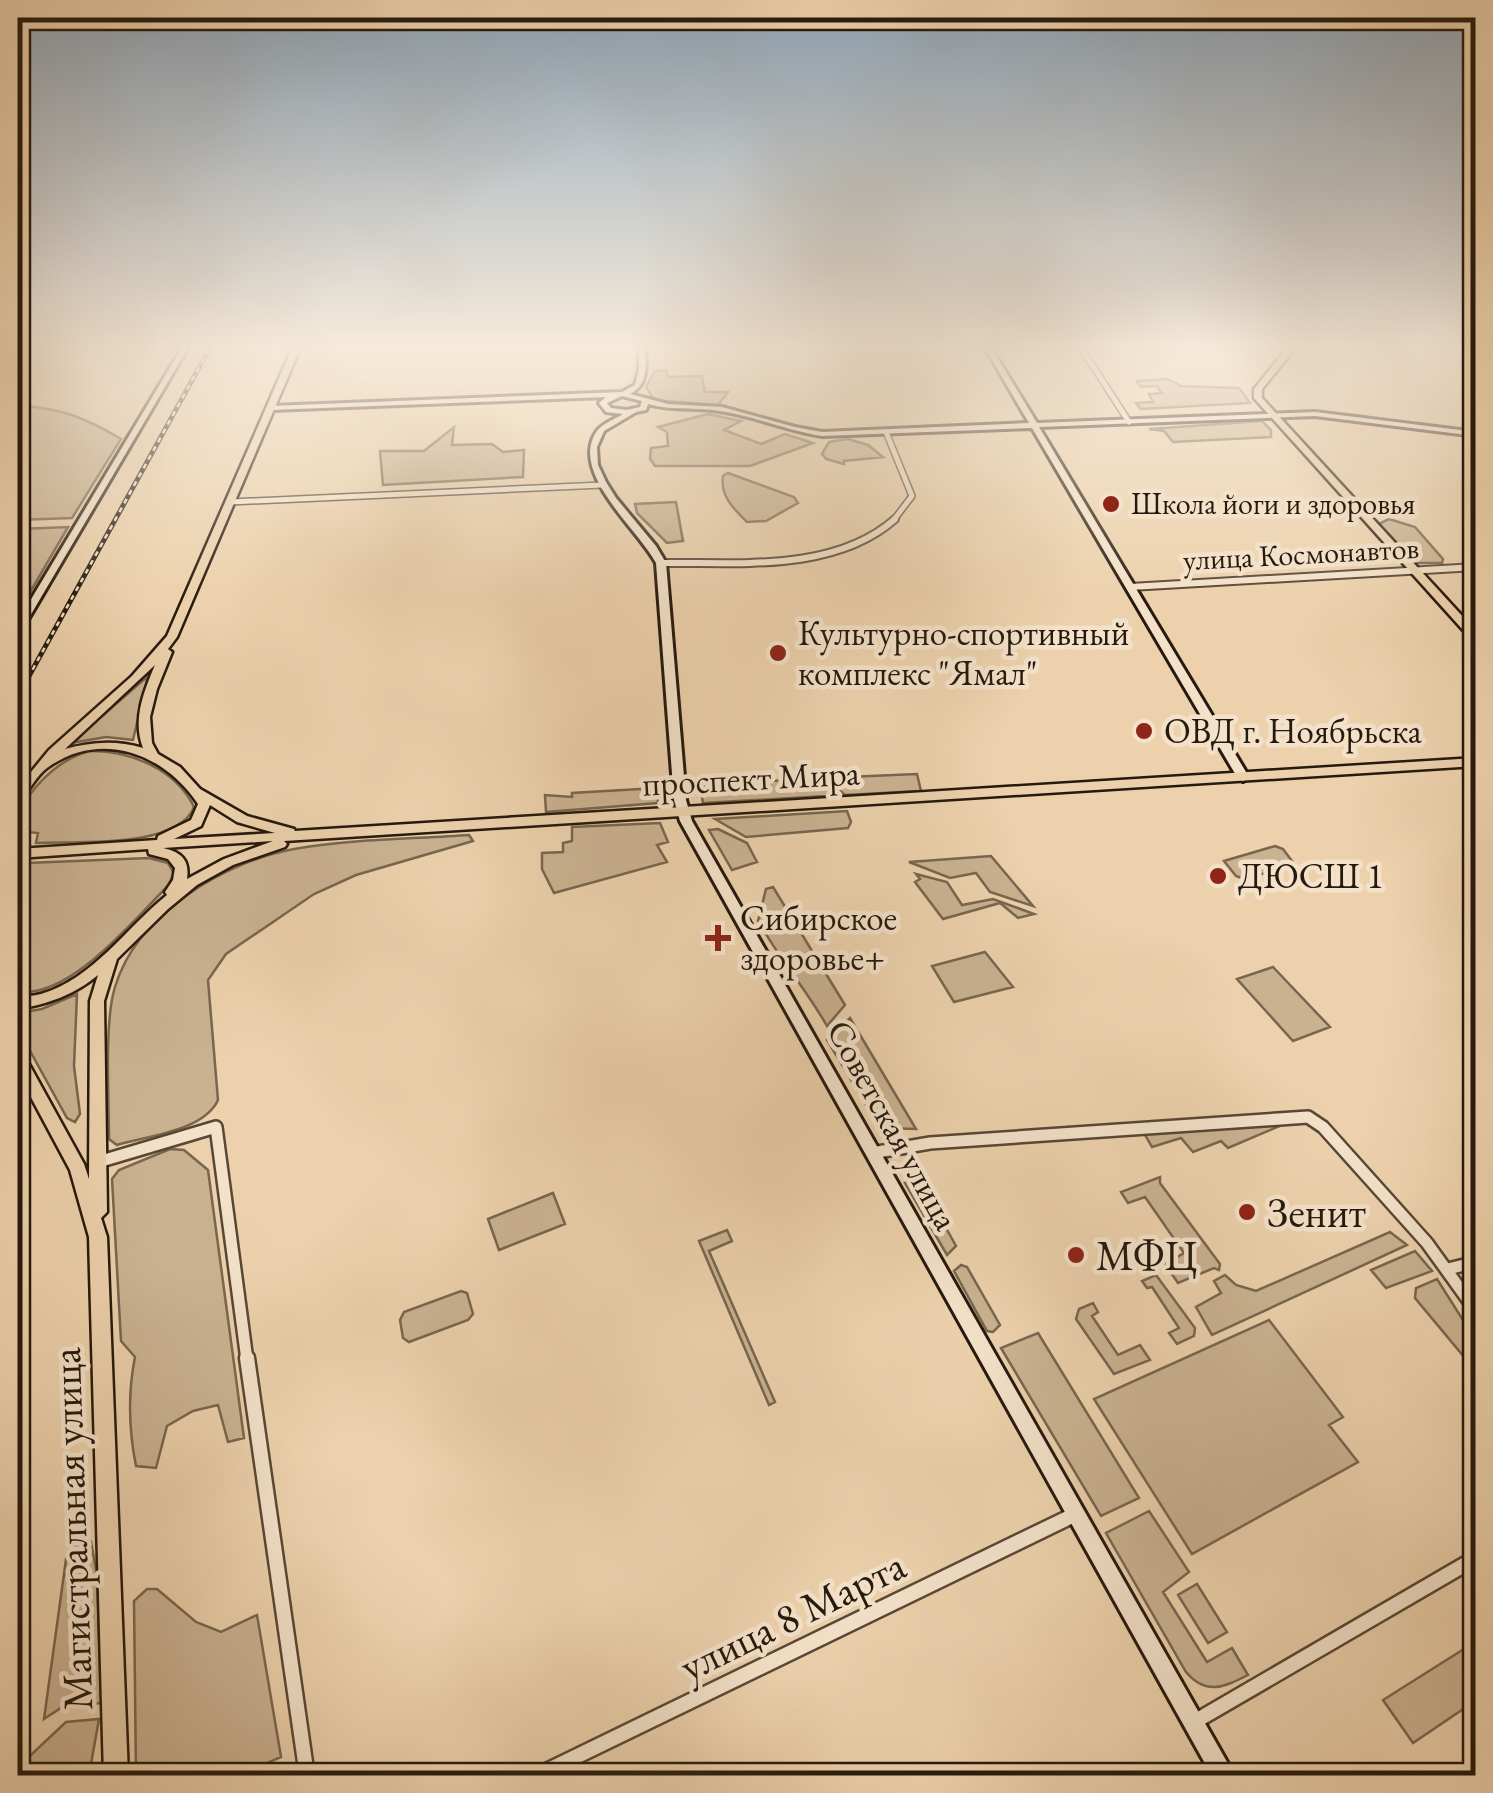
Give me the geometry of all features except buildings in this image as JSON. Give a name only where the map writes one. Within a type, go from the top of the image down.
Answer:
[{"type":"main road","points":[[18,628],[136,430]]},
{"type":"main road","points":[[157,759],[146,745],[143,728],[172,637],[262,430]]},
{"type":"main road","points":[[603,430],[594,443],[602,486],[650,542],[662,563]]},
{"type":"main road","points":[[799,430],[810,433],[943,430]]},
{"type":"main road","points":[[1034,430],[1243,777]]},
{"type":"main road","points":[[1284,430],[1476,638]]},
{"type":"main road","points":[[1446,430],[1476,434]]},
{"type":"main road","name":"Советская улица","points":[[662,563],[682,811],[1224,1776]]},
{"type":"main road","points":[[18,796],[74,730],[153,662],[172,637]]},
{"type":"main road","points":[[31,778],[62,754],[91,744],[133,747],[157,759],[231,813],[259,826],[330,835]]},
{"type":"main road","name":"проспект Мира","points":[[24,852],[1476,762]]},
{"type":"main road","points":[[123,847],[180,834],[196,823],[204,804],[188,784]]},
{"type":"main road","points":[[157,909],[202,876],[241,856],[278,844],[330,835]]},
{"type":"main road","points":[[18,1003],[39,1000],[67,988],[118,948],[180,881],[179,860],[162,852],[123,847]]},
{"type":"main road","points":[[98,1237],[97,1001],[105,969],[118,948]]},
{"type":"main road","name":"Магистральная улица","points":[[18,1060],[78,1168],[98,1237],[116,1776]]},
{"type":"street","points":[[662,563],[822,556],[872,534],[906,509],[912,496],[886,432]]},
{"type":"street","points":[[230,502],[602,486]]},
{"type":"street","name":"улица Космонавтов","points":[[1127,583],[1476,567]]},
{"type":"street","points":[[872,1153],[930,1143],[1300,1116],[1323,1127],[1448,1268],[1476,1311]]},
{"type":"street","points":[[98,1162],[216,1126],[307,1776]]},
{"type":"street","points":[[1448,1268],[1476,1262]]},
{"type":"street","name":"улица 8 Марта","points":[[536,1776],[892,1607],[1076,1514]]},
{"type":"street","points":[[1194,1722],[1476,1558]]},
{"type":"shaded area","points":[[18,430],[104,430],[121,439],[72,518],[18,520]]},
{"type":"shaded area","points":[[454,430],[452,445],[492,444],[503,452],[524,450],[523,477],[383,485],[380,451],[424,451]]},
{"type":"shaded area","points":[[663,430],[725,430],[761,444],[785,434],[813,443],[750,466],[655,466],[650,459],[651,448],[668,446],[667,432]]},
{"type":"shaded area","points":[[1154,430],[1271,430],[1271,437],[1173,442],[1164,431]]},
{"type":"shaded area","points":[[848,439],[868,445],[883,457],[844,464],[822,454],[829,442]]},
{"type":"shaded area","points":[[728,473],[794,497],[798,503],[766,521],[747,522],[726,496],[723,476]]},
{"type":"shaded area","points":[[676,502],[683,541],[667,543],[637,513],[635,504]]},
{"type":"shaded area","points":[[1389,519],[1415,527],[1443,559],[1442,563],[1412,563],[1377,525]]},
{"type":"shaded area","points":[[68,527],[18,613],[18,529]]},
{"type":"shaded area","points":[[148,676],[133,740],[106,737],[71,743]]},
{"type":"shaded area","points":[[89,751],[120,754],[150,764],[176,782],[194,807],[184,821],[168,830],[124,840],[36,843],[38,833],[18,831],[24,805],[41,781],[64,762]]},
{"type":"shaded area","points":[[917,774],[921,791],[845,795],[839,790],[839,782],[847,777]]},
{"type":"shaded area","points":[[822,778],[831,784],[832,791],[826,796],[703,803],[700,786],[723,785],[725,792],[739,791],[739,783]]},
{"type":"shaded area","points":[[657,788],[658,803],[546,812],[545,795],[572,797],[572,793]]},
{"type":"shaded area","points":[[847,811],[851,822],[848,828],[746,837],[715,819]]},
{"type":"shaded area","points":[[660,823],[668,842],[657,845],[667,862],[554,893],[542,869],[542,853],[563,852],[563,843],[572,841],[572,827]]},
{"type":"shaded area","points":[[718,829],[747,843],[757,862],[732,870],[709,830]]},
{"type":"shaded area","points":[[469,835],[473,841],[356,875],[314,894],[226,954],[208,980],[218,1100],[201,1119],[173,1131],[117,1145],[109,1139],[108,1040],[115,987],[142,936],[163,915],[212,879],[267,856],[337,843]]},
{"type":"shaded area","points":[[1275,846],[1283,849],[1295,865],[1244,879],[1236,876],[1224,861]]},
{"type":"shaded area","points":[[991,856],[1033,906],[990,892],[976,873],[950,878],[909,862]]},
{"type":"shaded area","points":[[149,858],[168,863],[174,873],[168,886],[137,918],[99,954],[59,983],[38,991],[18,992],[18,874],[27,863]]},
{"type":"shaded area","points":[[916,874],[947,882],[962,905],[993,899],[1034,914],[1018,918],[1000,903],[943,919],[915,882],[920,879]]},
{"type":"shaded area","points":[[773,887],[845,1005],[827,1026],[758,921],[766,889]]},
{"type":"shaded area","points":[[985,952],[1013,987],[954,1002],[932,966]]},
{"type":"shaded area","points":[[1273,967],[1330,1027],[1293,1041],[1237,979]]},
{"type":"shaded area","points":[[77,994],[74,1066],[80,1114],[75,1122],[67,1118],[18,1029],[18,1013],[42,1009]]},
{"type":"shaded area","points":[[850,1018],[916,1129],[880,1128],[827,1040]]},
{"type":"shaded area","points":[[1276,1122],[1282,1125],[1228,1148],[1221,1141],[1193,1152],[1181,1138],[1152,1147],[1144,1133]]},
{"type":"shaded area","points":[[170,1149],[184,1150],[208,1170],[244,1438],[228,1442],[218,1405],[193,1411],[167,1426],[156,1468],[136,1466],[134,1453],[130,1398],[135,1357],[121,1341],[112,1179],[119,1170]]},
{"type":"shaded area","points":[[1160,1177],[1160,1183],[1220,1264],[1219,1270],[1214,1268],[1178,1283],[1165,1264],[1184,1253],[1145,1197],[1128,1203],[1121,1192]]},
{"type":"shaded area","points":[[919,1179],[956,1246],[947,1255],[905,1183]]},
{"type":"shaded area","points":[[553,1193],[565,1224],[499,1250],[488,1219]]},
{"type":"shaded area","points":[[727,1230],[732,1241],[709,1251],[775,1402],[769,1405],[699,1241]]},
{"type":"shaded area","points":[[1390,1232],[1407,1245],[1212,1335],[1196,1307],[1221,1293],[1214,1281],[1225,1275],[1236,1285],[1256,1291]]},
{"type":"shaded area","points":[[1415,1251],[1432,1271],[1386,1288],[1371,1270]]},
{"type":"shaded area","points":[[961,1265],[967,1267],[1000,1325],[993,1332],[987,1331],[954,1271]]},
{"type":"shaded area","points":[[1156,1275],[1195,1328],[1194,1336],[1177,1344],[1169,1333],[1179,1328],[1152,1287],[1147,1288],[1142,1281]]},
{"type":"shaded area","points":[[1437,1279],[1475,1339],[1475,1370],[1415,1298],[1416,1288]]},
{"type":"shaded area","points":[[461,1291],[467,1293],[473,1314],[468,1320],[409,1342],[403,1338],[400,1320],[404,1312]]},
{"type":"shaded area","points":[[1093,1303],[1098,1312],[1092,1316],[1118,1355],[1140,1345],[1150,1360],[1114,1374],[1076,1319],[1079,1309]]},
{"type":"shaded area","points":[[1269,1320],[1343,1417],[1329,1425],[1358,1462],[1192,1554],[1094,1399]]},
{"type":"shaded area","points":[[1038,1333],[1139,1498],[1101,1516],[1001,1348]]},
{"type":"shaded area","points":[[1149,1511],[1189,1572],[1163,1592],[1207,1662],[1232,1648],[1248,1675],[1223,1686],[1208,1687],[1186,1672],[1106,1533]]},
{"type":"shaded area","points":[[80,1538],[91,1542],[97,1575],[101,1703],[64,1706],[44,1719],[67,1552]]},
{"type":"shaded area","points":[[1197,1584],[1227,1632],[1208,1643],[1178,1595]]},
{"type":"shaded area","points":[[147,1589],[157,1589],[196,1622],[221,1632],[257,1615],[281,1757],[248,1775],[136,1775],[134,1601]]},
{"type":"shaded area","points":[[1475,1642],[1475,1701],[1413,1743],[1383,1700]]},
{"type":"shaded area","points":[[99,1719],[89,1775],[18,1775],[18,1767],[66,1722]]},
{"type":"railway","points":[[18,696],[165,430]]},
{"type":"place","name":"Школа йоги и здоровья","points":[[1111,504]]},
{"type":"place","name":"Культурно-спортивный комплекс \"Ямал\"","points":[[778,653]]},
{"type":"place","name":"ОВД г. Ноябрьска","points":[[1144,731]]},
{"type":"place","name":"ДЮСШ 1","points":[[1218,876]]},
{"type":"place","name":"Сибирское здоровье+","points":[[718,938]]},
{"type":"place","name":"Зенит","points":[[1247,1212]]},
{"type":"place","name":"МФЦ","points":[[1076,1255]]}]
